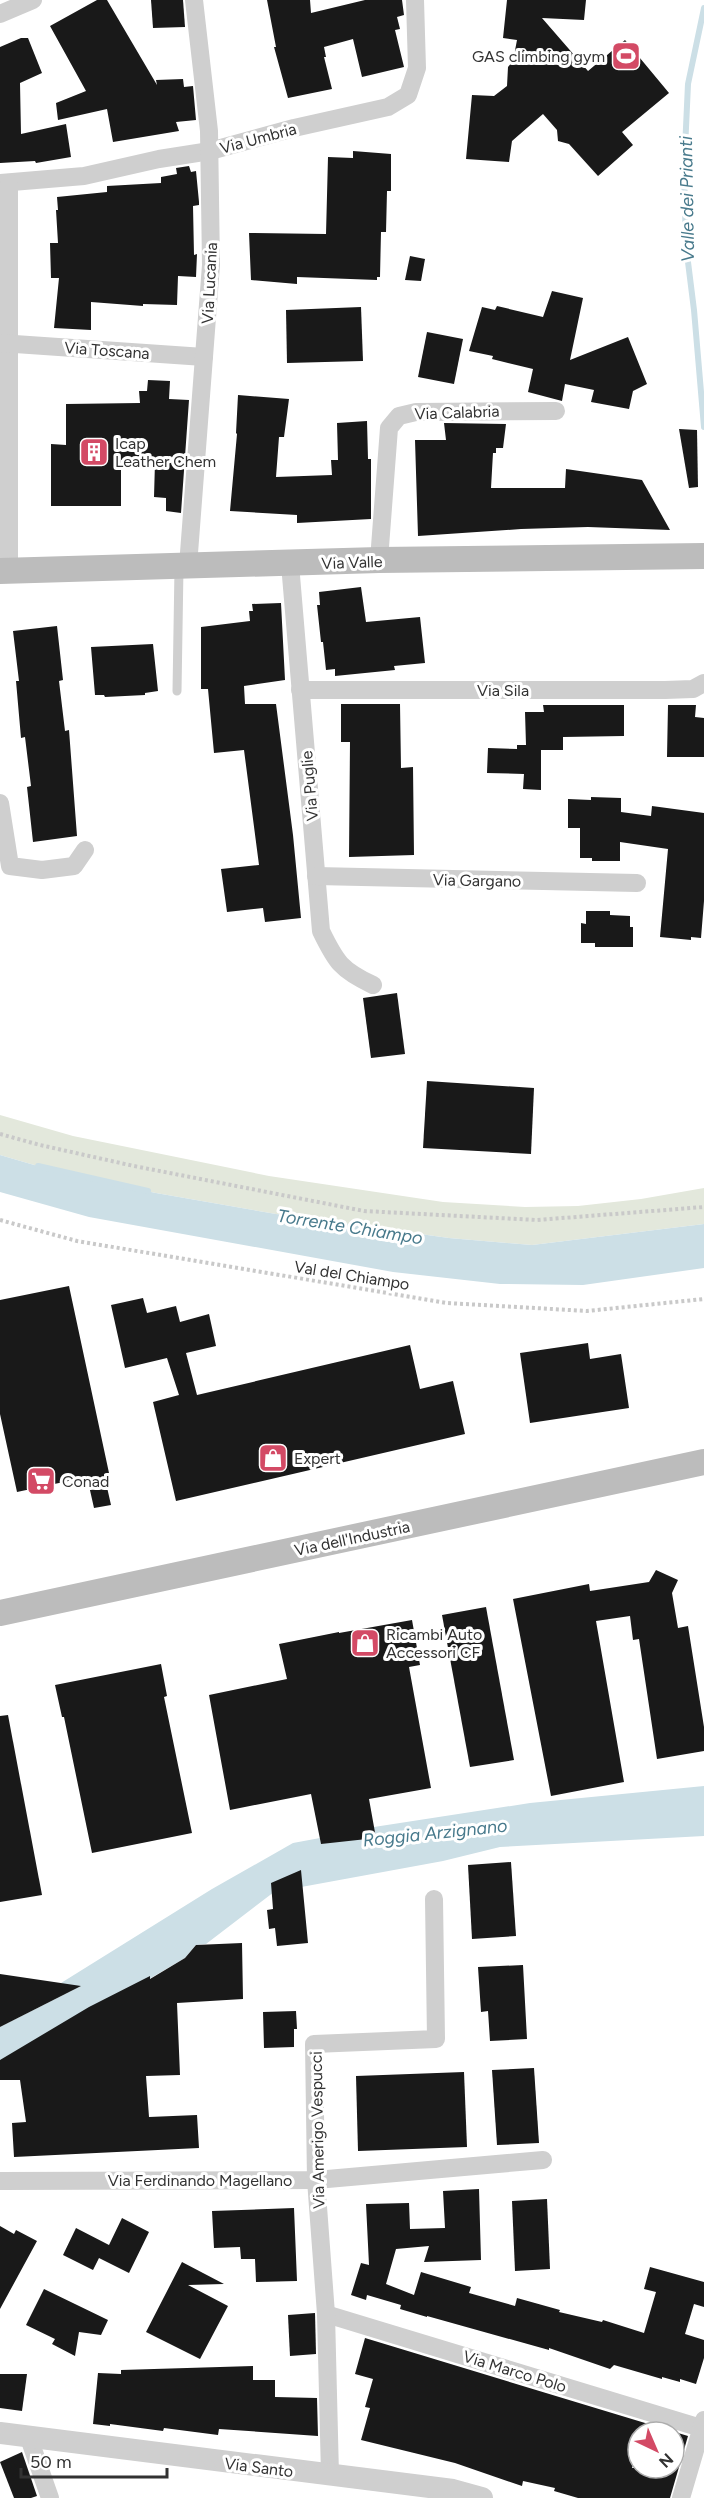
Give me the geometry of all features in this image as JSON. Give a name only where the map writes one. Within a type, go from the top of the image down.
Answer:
[{"type":"main road","name":"Via Valle","points":[[4,571],[379,560],[704,555]]},
{"type":"main road","name":"Via dell'Industria","points":[[0,1613],[704,1462]]},
{"type":"street","points":[[0,14],[33,0]]},
{"type":"street","name":"Via Lucania","points":[[184,566],[211,266],[210,151],[194,0]]},
{"type":"street","name":"Via Umbria","points":[[4,183],[84,176],[159,159],[210,151],[294,128],[388,107],[408,95],[417,68],[415,0]]},
{"type":"street","points":[[4,183],[4,571]]},
{"type":"street","name":"Via Toscana","points":[[5,343],[204,357]]},
{"type":"street","name":"Via Calabria","points":[[379,560],[389,428],[399,416],[416,412],[556,411]]},
{"type":"street","name":"Via Puglie","points":[[290,564],[321,931],[334,959],[351,974],[373,986]]},
{"type":"street","name":"Via Sila","points":[[300,690],[665,690],[693,689],[704,683]]},
{"type":"street","points":[[0,803],[5,865],[42,870],[74,866],[85,850]]},
{"type":"street","name":"Via Gargano","points":[[316,876],[637,883]]},
{"type":"street","name":"Via Amerigo Vespucci","points":[[330,2475],[326,2314],[316,2180],[314,2044],[436,2039],[434,1899]]},
{"type":"street","name":"Via Ferdinando Magellano","points":[[0,2181],[316,2180],[543,2160]]},
{"type":"street","name":"Via Marco Polo","points":[[326,2314],[703,2426]]},
{"type":"street","points":[[681,2498],[703,2426]]},
{"type":"street","name":"Via Santo","points":[[0,2433],[330,2475],[482,2498]]},
{"type":"street","points":[[29,2438],[50,2498]]},
{"type":"lane","points":[[177,691],[184,566]]},
{"type":"path","points":[[0,1134],[134,1166],[364,1211],[537,1220],[704,1207]]},
{"type":"path","name":"Val del Chiampo","points":[[0,1220],[76,1241],[447,1303],[587,1311],[704,1299]]},
{"type":"shaded area","points":[[0,1115],[73,1136],[269,1176],[443,1202],[525,1207],[578,1206],[641,1199],[704,1188],[704,1224],[532,1245],[449,1238],[276,1214],[72,1176],[0,1155]]},
{"type":"water","points":[[0,1155],[72,1176],[156,1193],[276,1214],[449,1238],[532,1245],[704,1224],[704,1268],[583,1285],[500,1284],[393,1272],[89,1217],[0,1192]]},
{"type":"water","name":"Roggia Arzignano","points":[[704,1786],[704,1836],[500,1847],[443,1861],[274,1892],[206,1944],[196,1945],[185,1958],[0,2066],[0,2027],[75,1989],[61,1983],[212,1889],[293,1843],[320,1838],[321,1844],[374,1827],[530,1803]]},
{"type":"building","points":[[97,0],[107,0],[157,85],[156,80],[183,79],[184,87],[193,86],[196,120],[176,122],[179,131],[113,142],[107,109],[58,120],[56,103],[86,91],[50,26]]},
{"type":"building","points":[[151,0],[183,0],[185,27],[153,28]]},
{"type":"building","points":[[267,0],[310,0],[311,13],[365,0],[402,0],[404,15],[397,17],[400,29],[395,30],[404,67],[362,77],[353,39],[324,47],[326,57],[324,57],[332,89],[288,98],[274,47],[276,47]]},
{"type":"building","points":[[507,0],[586,0],[584,20],[542,18],[588,71],[625,40],[669,93],[622,132],[633,145],[598,176],[569,144],[558,141],[557,130],[543,114],[512,141],[509,162],[466,159],[472,95],[494,96],[507,86],[508,67],[513,61],[517,40],[503,38]]},
{"type":"building","points":[[21,38],[28,38],[42,73],[20,83],[21,134],[66,124],[71,157],[36,163],[35,161],[0,163],[0,47]]},
{"type":"building","points":[[353,151],[391,154],[391,191],[387,191],[386,232],[381,232],[380,277],[377,277],[377,280],[297,277],[297,284],[251,280],[249,233],[326,234],[328,157],[353,158]]},
{"type":"building","points":[[189,166],[191,172],[196,171],[199,202],[199,205],[193,206],[194,255],[197,254],[196,277],[178,276],[177,305],[143,304],[143,306],[91,302],[91,330],[54,328],[59,278],[51,278],[50,243],[58,243],[57,197],[107,192],[107,186],[161,183],[161,177],[177,174],[176,168]]},
{"type":"building","points":[[410,256],[425,259],[421,281],[405,280]]},
{"type":"building","points":[[552,291],[583,298],[570,360],[628,337],[647,384],[633,391],[629,409],[591,402],[594,390],[565,384],[562,401],[528,392],[533,369],[469,351],[482,307],[495,310],[497,306],[543,317]]},
{"type":"building","points":[[361,307],[363,361],[287,363],[286,310]]},
{"type":"building","points":[[427,332],[463,339],[454,384],[418,377]]},
{"type":"building","points":[[148,380],[170,381],[169,399],[189,400],[181,513],[166,511],[166,498],[154,497],[155,462],[121,460],[121,506],[51,506],[51,444],[66,445],[66,404],[140,403],[139,391],[147,391]]},
{"type":"building","points":[[238,395],[289,399],[284,437],[279,437],[276,477],[332,475],[331,460],[338,460],[337,423],[367,421],[368,459],[371,459],[371,519],[297,523],[297,515],[230,511]]},
{"type":"building","points":[[444,423],[506,424],[503,448],[496,448],[496,453],[493,453],[491,488],[565,488],[566,469],[642,480],[670,530],[588,527],[418,536],[415,440],[446,440]]},
{"type":"building","points":[[679,429],[697,430],[698,487],[689,488]]},
{"type":"building","points":[[361,587],[366,622],[420,617],[425,663],[394,666],[395,670],[335,676],[335,669],[326,670],[317,605],[320,605],[319,592]]},
{"type":"building","points":[[281,603],[285,680],[244,686],[245,704],[276,704],[301,918],[265,922],[263,908],[227,912],[221,869],[259,865],[244,750],[214,753],[208,689],[201,689],[201,627],[250,621],[249,611],[253,611],[252,604]]},
{"type":"building","points":[[57,626],[63,680],[59,681],[65,731],[69,730],[77,836],[33,842],[27,787],[31,786],[25,737],[21,738],[16,681],[19,681],[13,631]]},
{"type":"building","points":[[153,644],[158,691],[145,693],[145,695],[105,697],[95,695],[91,647]]},
{"type":"building","points":[[341,704],[400,704],[401,768],[413,767],[414,855],[349,857],[350,742],[341,742]]},
{"type":"building","points":[[543,705],[624,705],[624,736],[563,737],[563,750],[541,750],[541,790],[523,789],[524,774],[487,773],[488,748],[517,749],[517,745],[526,745],[525,712],[544,712]]},
{"type":"building","points":[[668,705],[696,705],[695,717],[704,718],[704,757],[667,757]]},
{"type":"building","points":[[591,797],[621,798],[621,812],[651,816],[652,806],[704,813],[704,901],[701,938],[691,937],[691,940],[660,937],[668,849],[620,842],[620,861],[592,861],[592,858],[580,858],[580,828],[568,828],[568,799],[591,800]]},
{"type":"building","points":[[586,911],[610,911],[610,915],[630,916],[630,927],[633,927],[633,947],[595,947],[595,943],[581,943],[581,923],[586,924]]},
{"type":"building","points":[[397,993],[405,1054],[371,1058],[363,998]]},
{"type":"building","points":[[427,1081],[534,1088],[531,1154],[423,1148]]},
{"type":"building","points":[[69,1286],[109,1473],[104,1474],[111,1505],[94,1508],[87,1477],[17,1492],[0,1414],[0,1300]]},
{"type":"building","points":[[143,1298],[147,1313],[176,1306],[180,1322],[209,1314],[216,1346],[186,1353],[197,1395],[410,1345],[420,1389],[453,1381],[465,1434],[176,1501],[153,1402],[179,1395],[167,1358],[125,1368],[111,1305]]},
{"type":"building","points":[[588,1343],[590,1359],[621,1354],[629,1408],[530,1423],[520,1353]]},
{"type":"building","points":[[656,1570],[678,1580],[672,1593],[678,1628],[688,1626],[704,1727],[704,1751],[657,1759],[639,1639],[633,1640],[630,1616],[596,1621],[624,1782],[551,1796],[513,1599],[589,1584],[590,1591],[649,1582]]},
{"type":"building","points":[[486,1607],[514,1760],[470,1767],[442,1615]]},
{"type":"building","points":[[412,1620],[420,1665],[409,1667],[431,1788],[369,1799],[376,1838],[321,1844],[311,1794],[230,1810],[209,1695],[287,1679],[279,1644]]},
{"type":"building","points":[[161,1664],[167,1696],[164,1697],[192,1833],[92,1853],[64,1717],[62,1717],[55,1685]]},
{"type":"building","points":[[8,1715],[42,1895],[0,1902],[0,1716]]},
{"type":"building","points":[[511,1862],[516,1936],[472,1939],[468,1865]]},
{"type":"building","points":[[301,1870],[308,1943],[277,1946],[275,1928],[269,1929],[267,1910],[273,1909],[271,1883]]},
{"type":"building","points":[[242,1943],[243,1999],[177,2003],[180,2075],[146,2076],[149,2117],[197,2115],[199,2148],[14,2157],[12,2123],[26,2122],[20,2080],[0,2080],[0,2060],[89,2007],[150,1976],[150,1979],[185,1958],[196,1945]]},
{"type":"building","points":[[523,1965],[527,2039],[490,2041],[488,2011],[481,2012],[478,1967]]},
{"type":"building","points":[[0,1974],[81,1986],[0,2027]]},
{"type":"building","points":[[296,2011],[297,2029],[294,2029],[294,2047],[264,2048],[263,2012]]},
{"type":"building","points":[[534,2068],[539,2143],[497,2145],[492,2070]]},
{"type":"building","points":[[464,2072],[467,2147],[358,2151],[356,2076]]},
{"type":"building","points":[[479,2189],[481,2260],[424,2262],[429,2246],[396,2249],[386,2284],[414,2295],[421,2272],[471,2287],[469,2293],[515,2306],[517,2298],[560,2310],[559,2312],[602,2322],[603,2320],[644,2333],[656,2292],[644,2289],[650,2267],[704,2282],[704,2307],[694,2304],[685,2334],[704,2340],[704,2358],[696,2384],[680,2379],[680,2382],[662,2377],[662,2379],[614,2365],[610,2369],[549,2348],[549,2350],[400,2309],[401,2305],[367,2295],[366,2300],[351,2295],[361,2263],[369,2265],[366,2204],[409,2203],[410,2229],[445,2228],[443,2191]]},
{"type":"building","points":[[547,2199],[550,2269],[515,2271],[512,2201]]},
{"type":"building","points":[[294,2208],[297,2281],[256,2282],[255,2259],[241,2259],[240,2247],[214,2248],[212,2211]]},
{"type":"building","points":[[122,2218],[149,2232],[129,2273],[99,2258],[93,2270],[63,2255],[76,2228],[109,2245]]},
{"type":"building","points":[[0,2226],[14,2234],[16,2230],[37,2241],[0,2309]]},
{"type":"building","points":[[182,2262],[224,2284],[188,2285],[228,2306],[200,2359],[146,2332]]},
{"type":"building","points":[[44,2289],[108,2320],[101,2335],[79,2332],[75,2356],[52,2344],[55,2339],[26,2325]]},
{"type":"building","points":[[315,2313],[316,2354],[290,2356],[288,2315]]},
{"type":"building","points":[[365,2338],[635,2420],[626,2420],[626,2480],[675,2480],[670,2498],[578,2498],[554,2491],[555,2488],[523,2481],[522,2486],[455,2463],[361,2440],[370,2408],[365,2407],[373,2379],[355,2374]]},
{"type":"building","points":[[253,2366],[253,2380],[275,2380],[275,2397],[317,2398],[318,2436],[219,2429],[218,2435],[164,2428],[163,2431],[93,2424],[98,2373],[121,2374],[121,2370]]},
{"type":"building","points":[[0,2374],[27,2374],[22,2411],[0,2408]]},
{"type":"building","points":[[22,2452],[37,2496],[31,2498],[14,2498],[0,2462]]},
{"type":"waterway","name":"Valle dei Prianti","points":[[704,8],[688,84],[684,171],[686,246],[704,427]]},
{"type":"waterway","name":"Torrente Chiampo","points":[[38,1166],[148,1191]]},
{"type":"place","name":"GAS climbing gym","points":[[626,56]]},
{"type":"place","name":"Icap Leather Chem","points":[[94,452]]},
{"type":"place","name":"Expert","points":[[273,1458]]},
{"type":"place","name":"Conad","points":[[41,1481]]},
{"type":"place","name":"Ricambi Auto Accessori CF","points":[[365,1643]]}]
